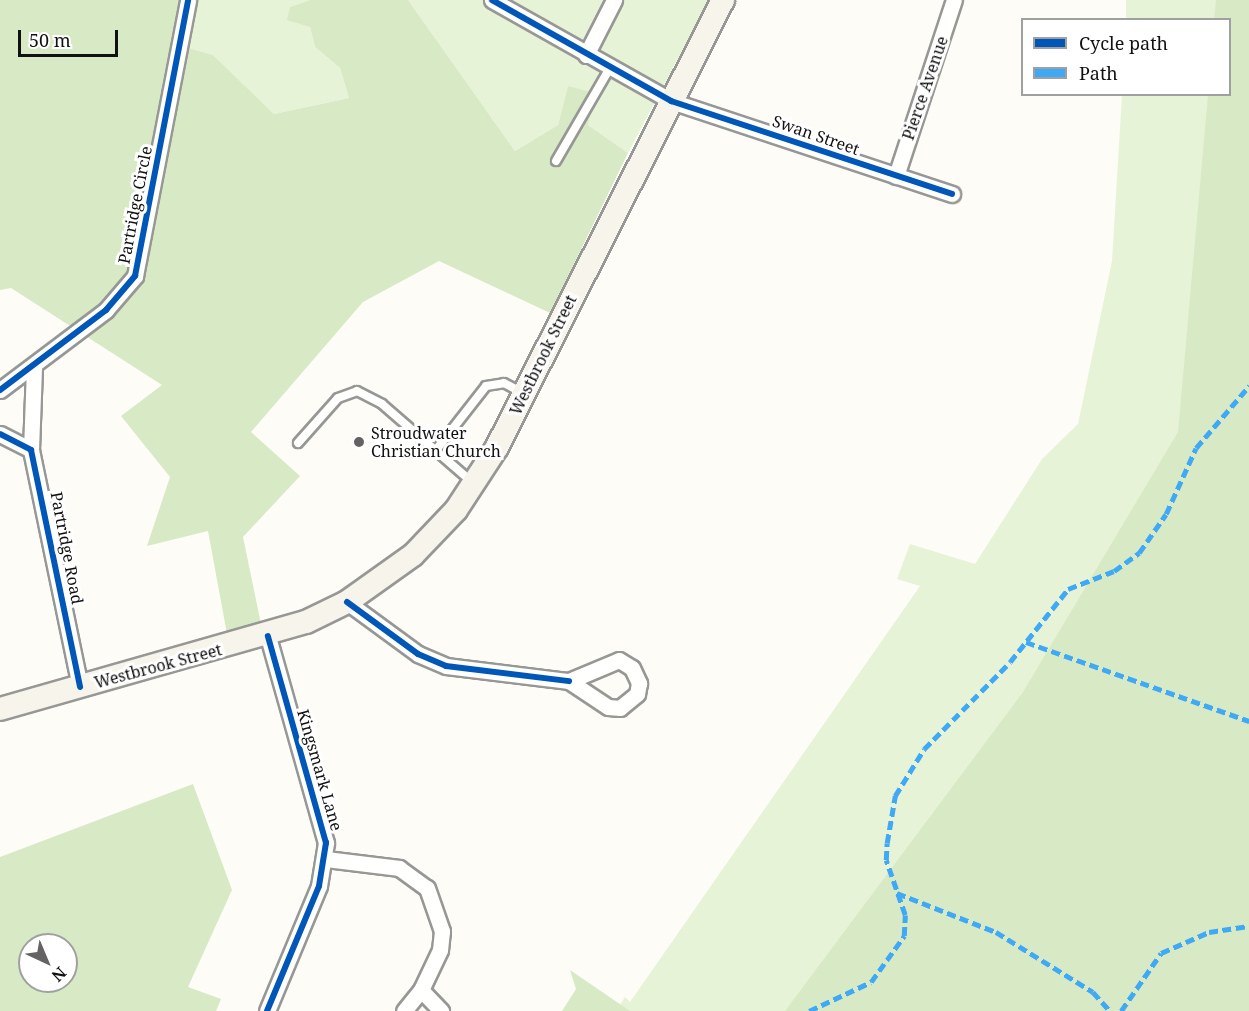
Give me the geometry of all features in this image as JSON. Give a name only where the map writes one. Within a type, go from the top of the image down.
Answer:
[{"type":"main road","name":"Westbrook Street","points":[[0,709],[268,636],[347,602],[413,555],[475,484],[524,394],[723,0]]},
{"type":"street","name":"Partridge Circle","points":[[0,390],[34,368],[123,295],[135,276],[188,0]]},
{"type":"street","name":"Swan Street","points":[[492,0],[586,55],[671,100],[952,194]]},
{"type":"street","points":[[586,55],[614,0]]},
{"type":"street","name":"Pierce Avenue","points":[[896,176],[954,0]]},
{"type":"street","name":"Partridge Road","points":[[34,368],[32,450],[80,687]]},
{"type":"street","points":[[0,434],[32,450]]},
{"type":"street","points":[[347,602],[418,654],[446,666],[569,681]]},
{"type":"street","name":"Kingsmark Lane","points":[[268,636],[318,812],[326,859]]},
{"type":"street","points":[[267,1011],[326,859],[399,868],[426,888],[442,931],[440,950],[421,990],[404,1011]]},
{"type":"street","points":[[421,990],[441,1011]]},
{"type":"lane","points":[[556,161],[610,68]]},
{"type":"lane","points":[[436,450],[486,386],[504,383],[524,394]]},
{"type":"lane","points":[[298,443],[338,398],[357,392],[382,404],[475,484]]},
{"type":"green space","points":[[0,0],[199,0],[189,48],[213,55],[274,114],[349,98],[340,68],[315,47],[310,27],[287,20],[290,7],[310,0],[408,0],[515,151],[558,125],[568,86],[595,93],[588,125],[628,153],[550,313],[439,261],[363,302],[251,432],[300,476],[243,537],[261,624],[227,634],[208,531],[147,546],[170,477],[121,416],[162,385],[11,288],[0,290]]},
{"type":"green space","points":[[199,0],[310,0],[290,7],[310,27],[315,47],[340,68],[349,98],[274,114],[213,55],[189,48]]},
{"type":"green space","points":[[408,0],[709,0],[628,153],[588,125],[568,86],[558,125],[515,151]]},
{"type":"green space","points":[[1126,0],[1249,0],[1249,1011],[616,1011],[625,997],[630,1002],[920,586],[897,579],[910,544],[975,564],[1042,459],[1078,424],[1112,261],[1122,96],[1231,96],[1231,18],[1126,18]]},
{"type":"green space","points":[[1216,0],[1249,0],[1249,1011],[785,1011],[1023,692],[1178,432],[1208,96],[1231,96],[1231,18],[1214,18]]},
{"type":"green space","points":[[193,784],[232,890],[188,987],[221,999],[216,1011],[0,1011],[0,857]]},
{"type":"green space","points":[[570,970],[630,1011],[562,1011],[576,989]]},
{"type":"marked path","points":[[809,1011],[871,982],[904,936],[905,915],[886,860],[887,843],[895,796],[924,749],[1010,662],[1068,589],[1114,571],[1139,553],[1166,514],[1196,448],[1249,386]]},
{"type":"marked path","points":[[1026,642],[1249,721]]},
{"type":"marked path","points":[[897,893],[996,932],[1093,992],[1110,1011]]},
{"type":"marked path","points":[[1121,1011],[1161,953],[1209,932],[1249,926]]},
{"type":"cycle path","points":[[0,390],[106,310],[135,276],[188,0]]},
{"type":"cycle path","points":[[492,0],[671,101],[952,194]]},
{"type":"cycle path","points":[[0,434],[31,450],[80,687]]},
{"type":"cycle path","points":[[347,602],[418,654],[446,666],[569,681]]},
{"type":"cycle path","points":[[267,1011],[319,886],[326,843],[268,636]]},
{"type":"place","name":"Stroudwater Christian Church","points":[[359,442]]}]
